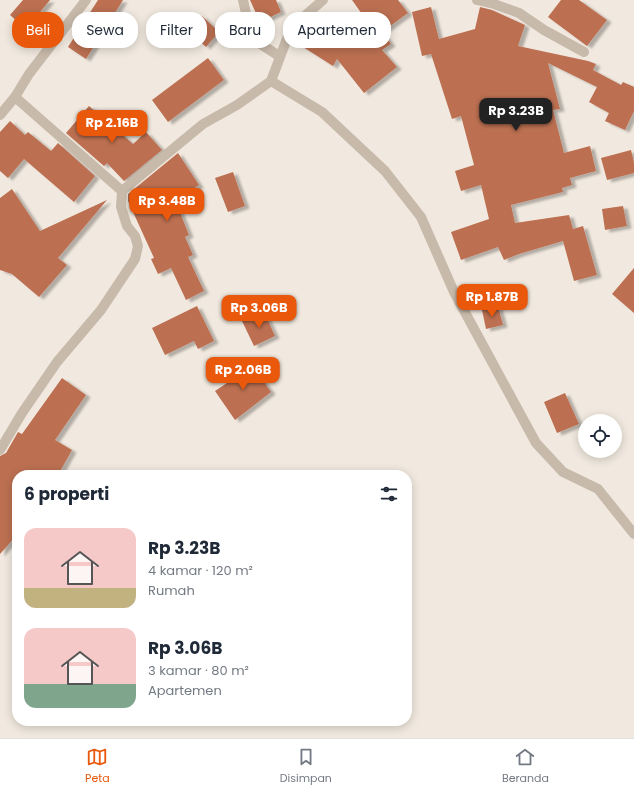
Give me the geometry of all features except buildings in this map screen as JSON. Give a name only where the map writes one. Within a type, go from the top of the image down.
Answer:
[{"type":"street","points":[[0,115],[15,97],[29,74],[86,0]]},
{"type":"street","points":[[243,0],[248,22],[259,43],[279,56]]},
{"type":"street","points":[[0,450],[22,413],[58,362],[101,310],[136,258],[138,246],[135,236],[127,226],[121,207],[122,191],[203,124],[237,105],[270,81],[291,28],[323,0]]},
{"type":"street","points":[[477,0],[494,4],[519,13],[544,30],[584,52]]},
{"type":"street","points":[[270,81],[322,112],[385,172],[421,217],[454,292],[536,443],[563,472],[598,489],[634,534]]},
{"type":"street","points":[[15,97],[122,191]]}]
